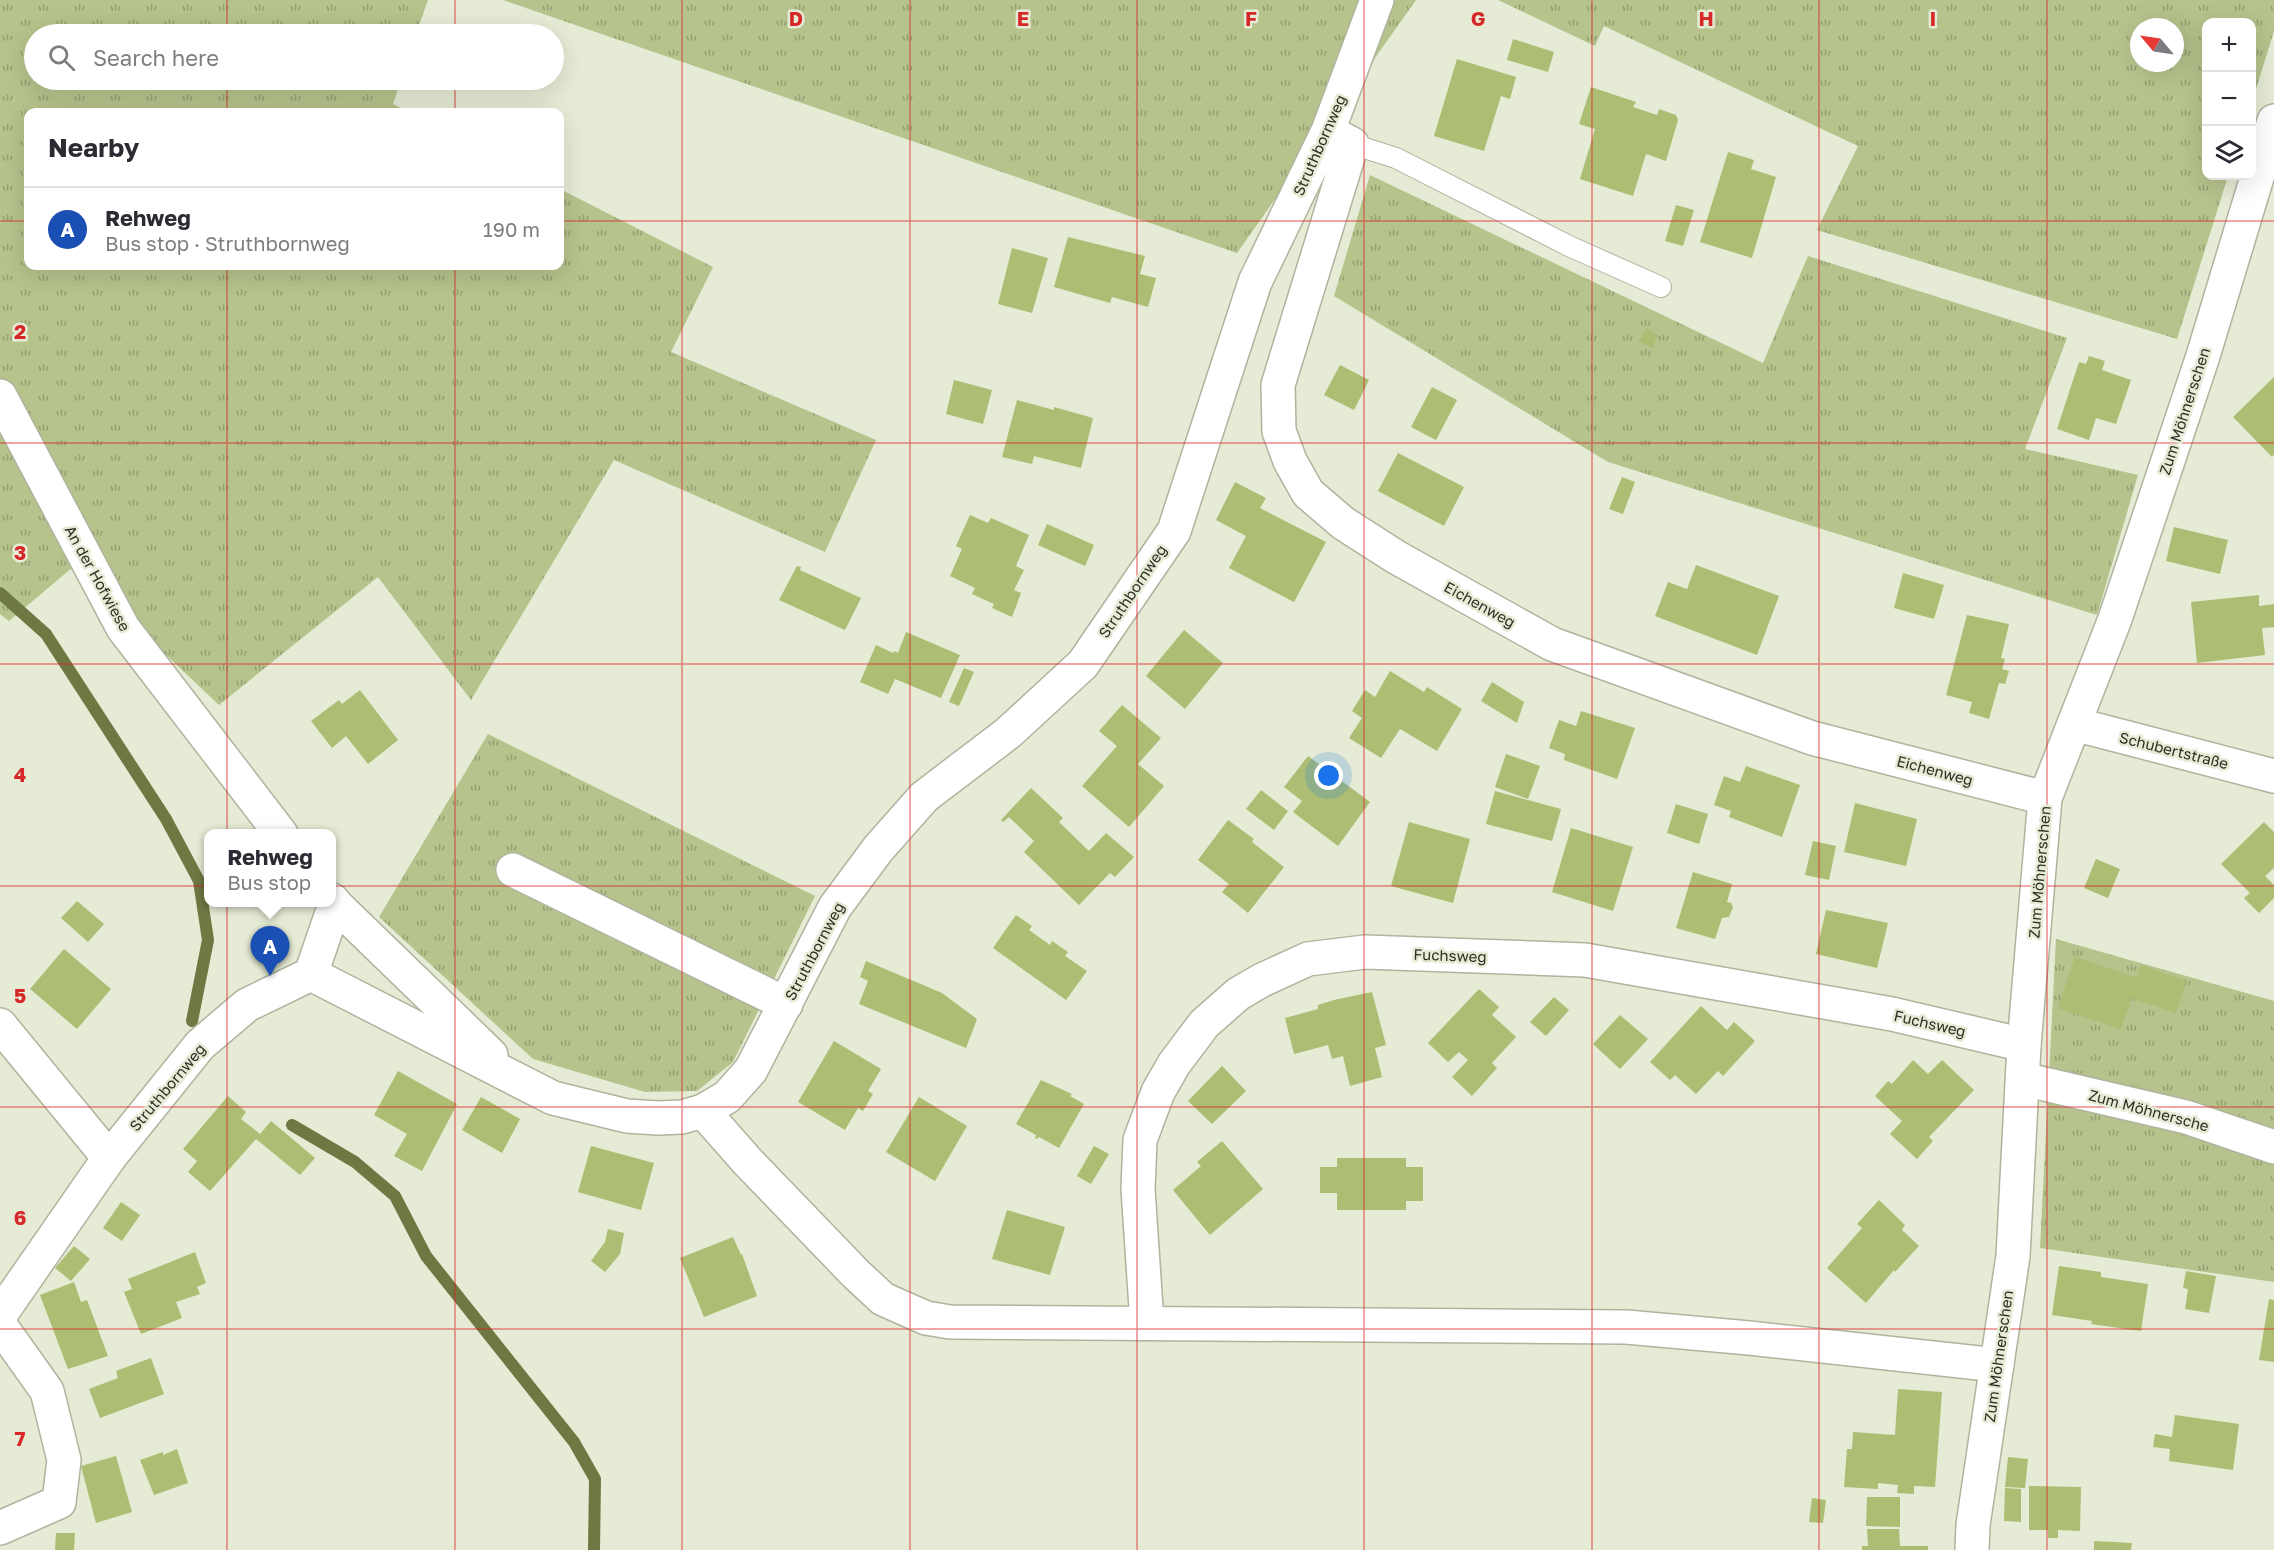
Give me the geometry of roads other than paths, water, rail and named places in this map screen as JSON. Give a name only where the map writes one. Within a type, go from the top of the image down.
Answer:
[{"type":"street","name":"Struthbornweg","points":[[0,1315],[109,1158],[200,1045],[247,1005],[311,974],[553,1098],[627,1116],[682,1117],[703,1111],[727,1097],[751,1071],[835,907],[878,849],[924,797],[1008,733],[1083,664],[1174,531],[1255,282],[1340,138],[1377,0]]},
{"type":"street","name":"Zum Möhnerschen","points":[[1972,1550],[1973,1525],[2013,1256],[2024,1045],[2045,798],[2115,619],[2199,367],[2274,121]]},
{"type":"street","name":"Eichenweg","points":[[1340,138],[1278,385],[1278,431],[1290,462],[1308,493],[1343,523],[1396,557],[1552,644],[1812,738],[2045,798]]},
{"type":"street","name":"An der Hofwiese","points":[[0,396],[123,628],[276,829]]},
{"type":"street","name":"Schubertstraße","points":[[2074,724],[2274,776]]},
{"type":"street","points":[[513,870],[786,1004]]},
{"type":"street","points":[[336,905],[518,1080]]},
{"type":"street","points":[[311,974],[331,907]]},
{"type":"street","name":"Fuchsweg","points":[[1147,1323],[1139,1222],[1140,1140],[1158,1092],[1174,1064],[1203,1024],[1262,980],[1308,959],[1365,952],[1585,960],[1892,1014],[2024,1045]]},
{"type":"street","points":[[0,1025],[109,1158]]},
{"type":"street","name":"Zum Möhnersche","points":[[2023,1078],[2186,1117],[2274,1147]]},
{"type":"street","points":[[703,1111],[748,1162],[856,1274],[883,1299],[926,1318],[950,1322],[1626,1327],[1996,1365]]},
{"type":"street","points":[[0,1325],[47,1391],[64,1460],[59,1502],[0,1528]]},
{"type":"lane","name":"Struthbornweg","points":[[1340,138],[1396,158],[1569,246],[1661,287]]},
{"type":"waterway","points":[[0,593],[46,634],[166,819],[199,881],[208,940],[192,1021]]},
{"type":"waterway","points":[[292,1125],[355,1162],[395,1196],[426,1256],[574,1442],[595,1479],[594,1550]]},
{"type":"place","name":"Rehweg","points":[[270,976]]}]
